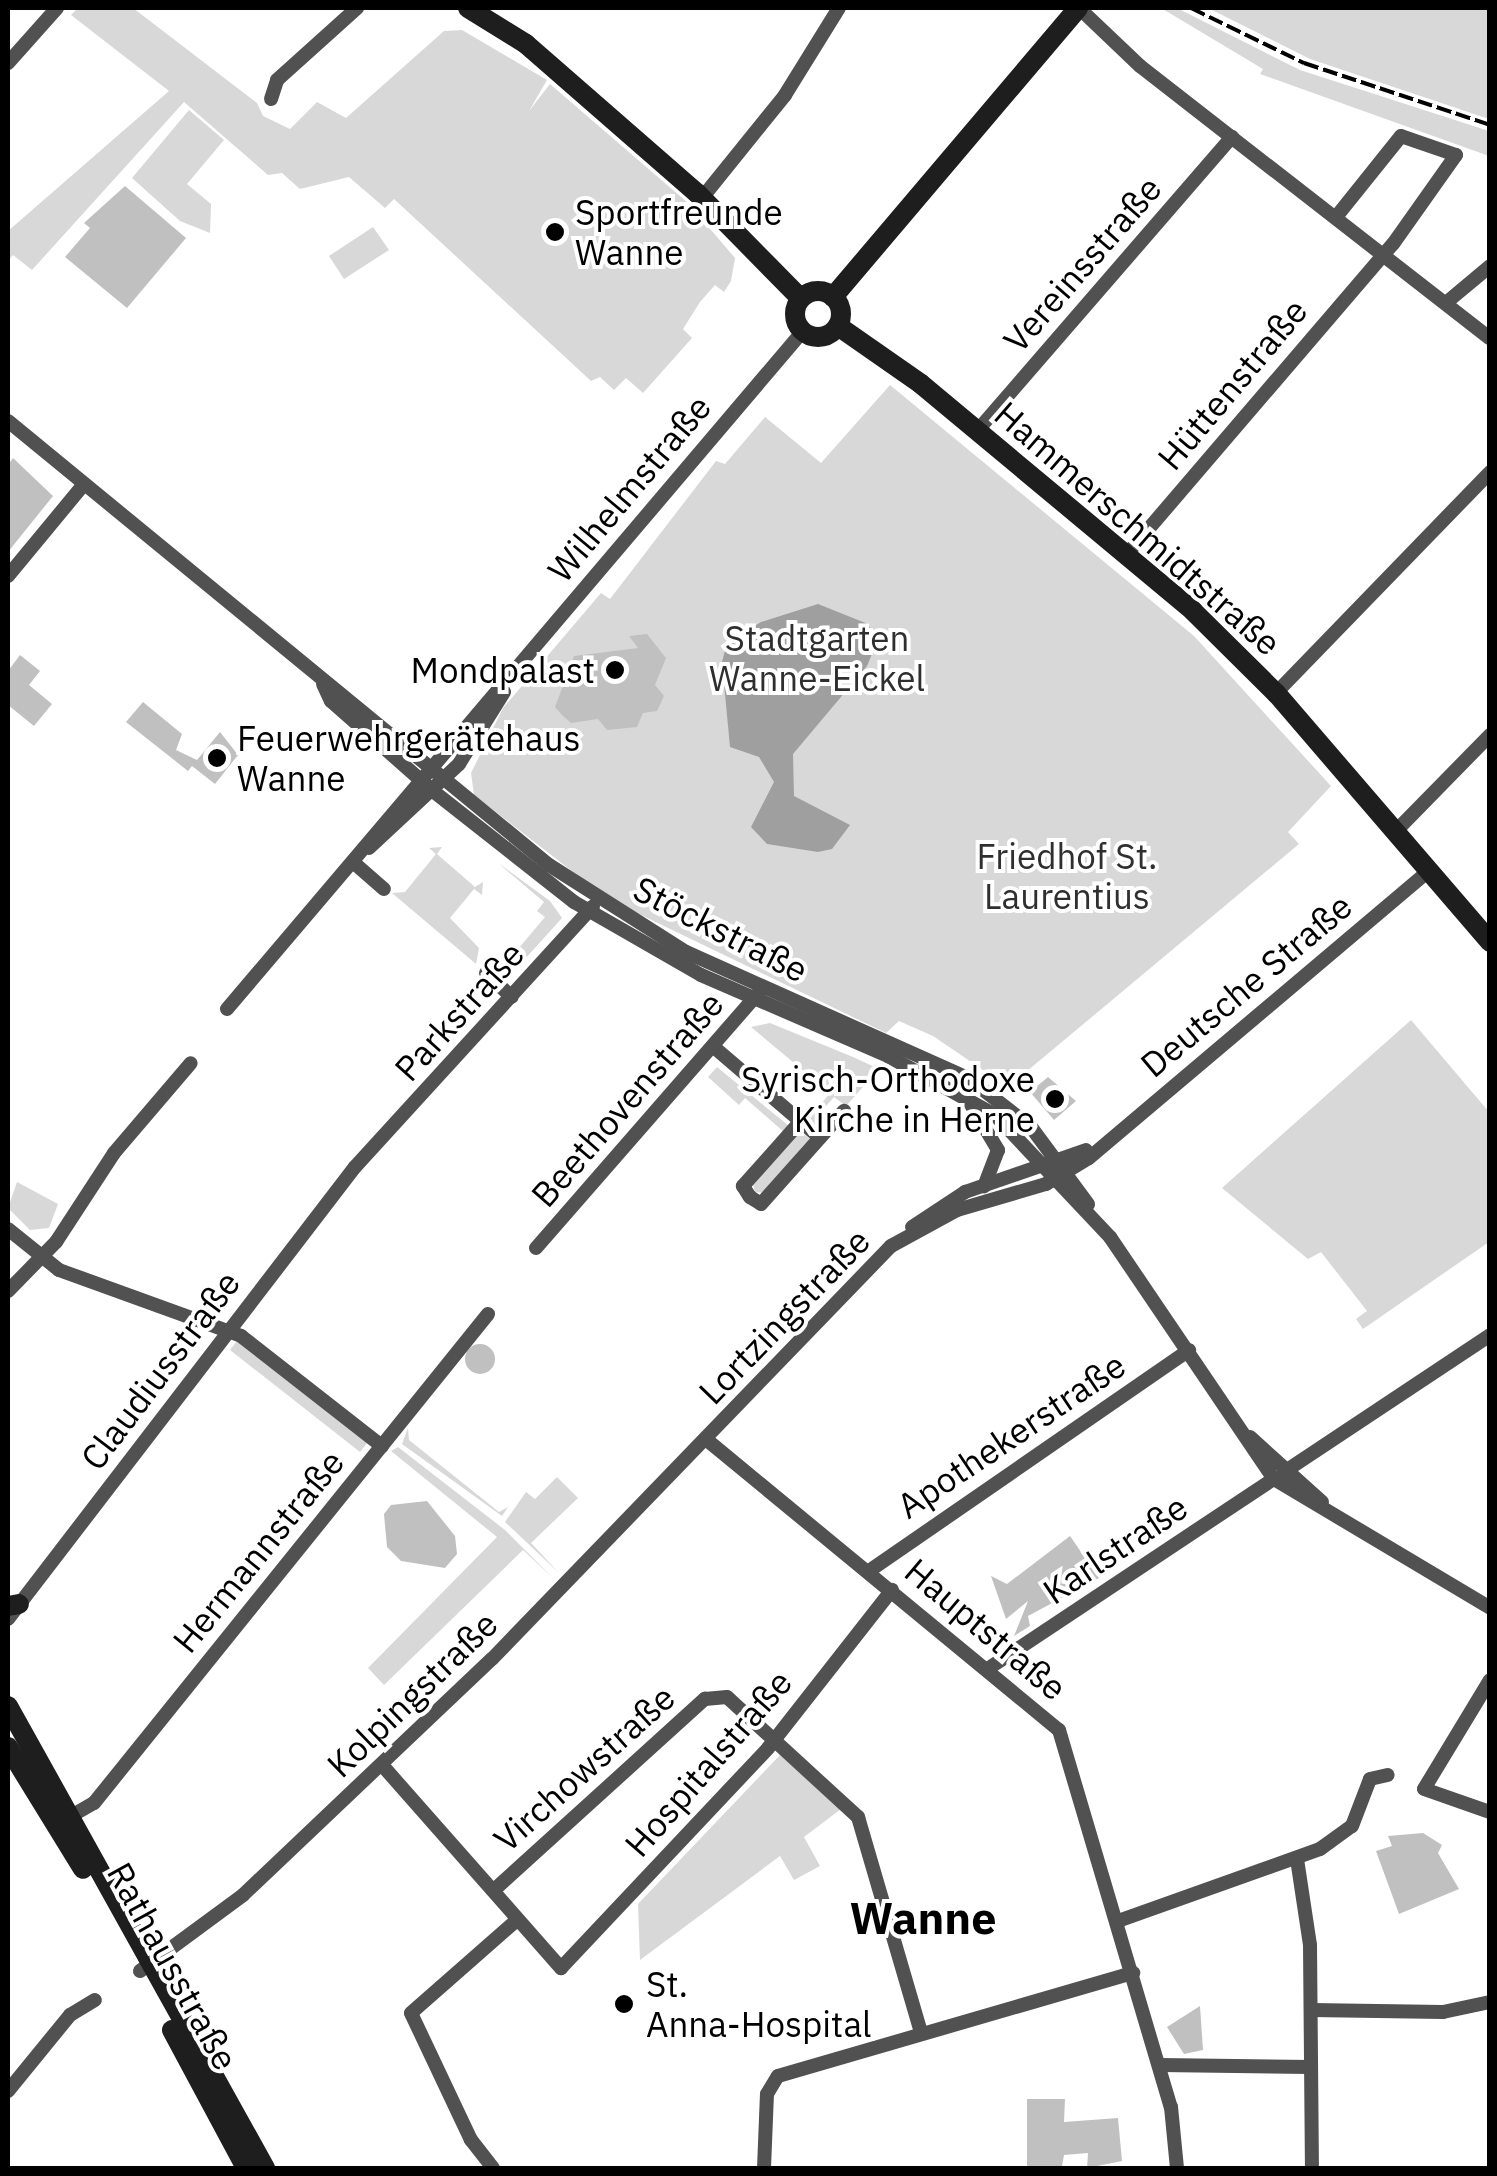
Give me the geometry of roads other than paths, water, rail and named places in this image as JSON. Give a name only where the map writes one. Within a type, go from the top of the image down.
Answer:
[{"type":"main road","points":[[833,297],[1079,8]]},
{"type":"main road","points":[[477,9],[702,198],[801,299]]},
{"type":"main road","points":[[817,292],[833,297],[838,326],[822,336],[803,331],[796,316],[801,299],[817,292]]},
{"type":"main road","name":"Hammerschmidtstraße","points":[[838,326],[978,430],[1126,554],[1276,694],[1490,942]]},
{"type":"main road","name":"Rathausstraße","points":[[8,1706],[246,2168]]},
{"type":"main road","name":"Rathausstraße","points":[[8,1747],[265,2168]]},
{"type":"street","points":[[8,63],[56,8]]},
{"type":"street","points":[[272,99],[277,80],[357,8]]},
{"type":"street","points":[[702,198],[784,94],[838,8]]},
{"type":"street","points":[[1079,8],[1232,137],[1490,338]]},
{"type":"street","name":"Hüttenstraße","points":[[1126,554],[1383,254],[1452,169],[1453,152],[1402,136],[1336,217]]},
{"type":"street","name":"Vereinsstraße","points":[[978,430],[1232,137]]},
{"type":"street","points":[[1447,302],[1490,266]]},
{"type":"street","name":"Wilhelmstraße","points":[[227,1009],[424,773],[505,687],[803,331]]},
{"type":"street","name":"Stöckstraße","points":[[8,421],[424,773],[445,780],[594,905]]},
{"type":"street","points":[[1276,694],[1490,472]]},
{"type":"street","points":[[8,576],[84,484]]},
{"type":"street","name":"Wilhelmstraße","points":[[356,858],[445,780],[505,687]]},
{"type":"street","points":[[1395,832],[1490,735]]},
{"type":"street","name":"Stöckstraße","points":[[424,773],[433,792],[594,905],[758,994],[968,1098],[1058,1171]]},
{"type":"street","points":[[356,858],[384,889]]},
{"type":"street","name":"Deutsche Straße","points":[[1101,1144],[1429,871]]},
{"type":"street","name":"Parkstraße","points":[[363,1162],[594,905]]},
{"type":"street","points":[[486,973],[512,997]]},
{"type":"street","name":"Stöckstraße","points":[[758,994],[968,1078],[1016,1112],[1279,1475],[1490,1608]]},
{"type":"street","name":"Beethovenstraße","points":[[536,1248],[715,1048],[758,994]]},
{"type":"street","points":[[715,1048],[820,1138]]},
{"type":"street","points":[[8,1292],[41,1260],[114,1153],[191,1062]]},
{"type":"street","points":[[968,1098],[998,1150],[984,1186]]},
{"type":"street","points":[[800,1122],[742,1186],[750,1198],[761,1204],[844,1111]]},
{"type":"street","name":"Lortzingstraße","points":[[906,1234],[1058,1171],[1101,1144]]},
{"type":"street","name":"Claudiusstraße","points":[[11,1610],[363,1162]]},
{"type":"street","name":"Lortzingstraße","points":[[707,1440],[851,1282],[935,1207],[984,1186],[1058,1171]]},
{"type":"street","points":[[8,1230],[41,1260],[227,1332],[382,1446]]},
{"type":"street","name":"Hermannstraße","points":[[69,1820],[94,1803],[488,1314]]},
{"type":"street","name":"Karlstraße","points":[[989,1668],[1490,1334]]},
{"type":"street","name":"Apothekerstraße","points":[[869,1570],[1189,1350]]},
{"type":"street","name":"Hauptstraße","points":[[707,1440],[989,1668],[1064,1739],[1160,2065],[1177,2168]]},
{"type":"street","name":"Kolpingstraße","points":[[146,1968],[222,1913],[382,1765],[707,1440]]},
{"type":"street","name":"Hospitalstraße","points":[[517,1920],[561,1968],[775,1739],[892,1590]]},
{"type":"street","points":[[1490,1680],[1424,1789],[1490,1812]]},
{"type":"street","name":"Virchowstraße","points":[[494,1890],[717,1693],[775,1739]]},
{"type":"street","points":[[775,1739],[862,1823],[921,2032]]},
{"type":"street","points":[[382,1765],[517,1920],[416,2002],[412,2024],[493,2168]]},
{"type":"street","points":[[1118,1921],[1298,1859],[1352,1826],[1370,1779],[1388,1775]]},
{"type":"street","name":"Rathausstraße","points":[[37,1799],[69,1820]]},
{"type":"street","points":[[1298,1859],[1311,2010],[1312,2168]]},
{"type":"street","points":[[764,2168],[773,2081],[921,2032],[1133,1973]]},
{"type":"street","points":[[8,2091],[70,2015],[95,2000]]},
{"type":"street","points":[[1311,2010],[1443,2012],[1490,2002]]},
{"type":"street","points":[[1160,2065],[1310,2067]]},
{"type":"railway","points":[[1191,8],[1304,63],[1490,125]]},
{"type":"place","name":"Sportfreunde Wanne","points":[[555,232]]},
{"type":"place","name":"Mondpalast","points":[[615,670]]},
{"type":"place","name":"Feuerwehrgerätehaus Wanne","points":[[217,758]]},
{"type":"place","name":"Syrisch-Orthodoxe Kirche in Herne","points":[[1055,1099]]},
{"type":"place","name":"St. Anna-Hospital","points":[[624,2004]]},
{"type":"district","name":"Wanne","points":[[923,1918]]},
{"type":"park label","name":"Stadtgarten Wanne-Eickel","points":[[817,658]]},
{"type":"park label","name":"Friedhof St. Laurentius","points":[[1067,876]]}]
